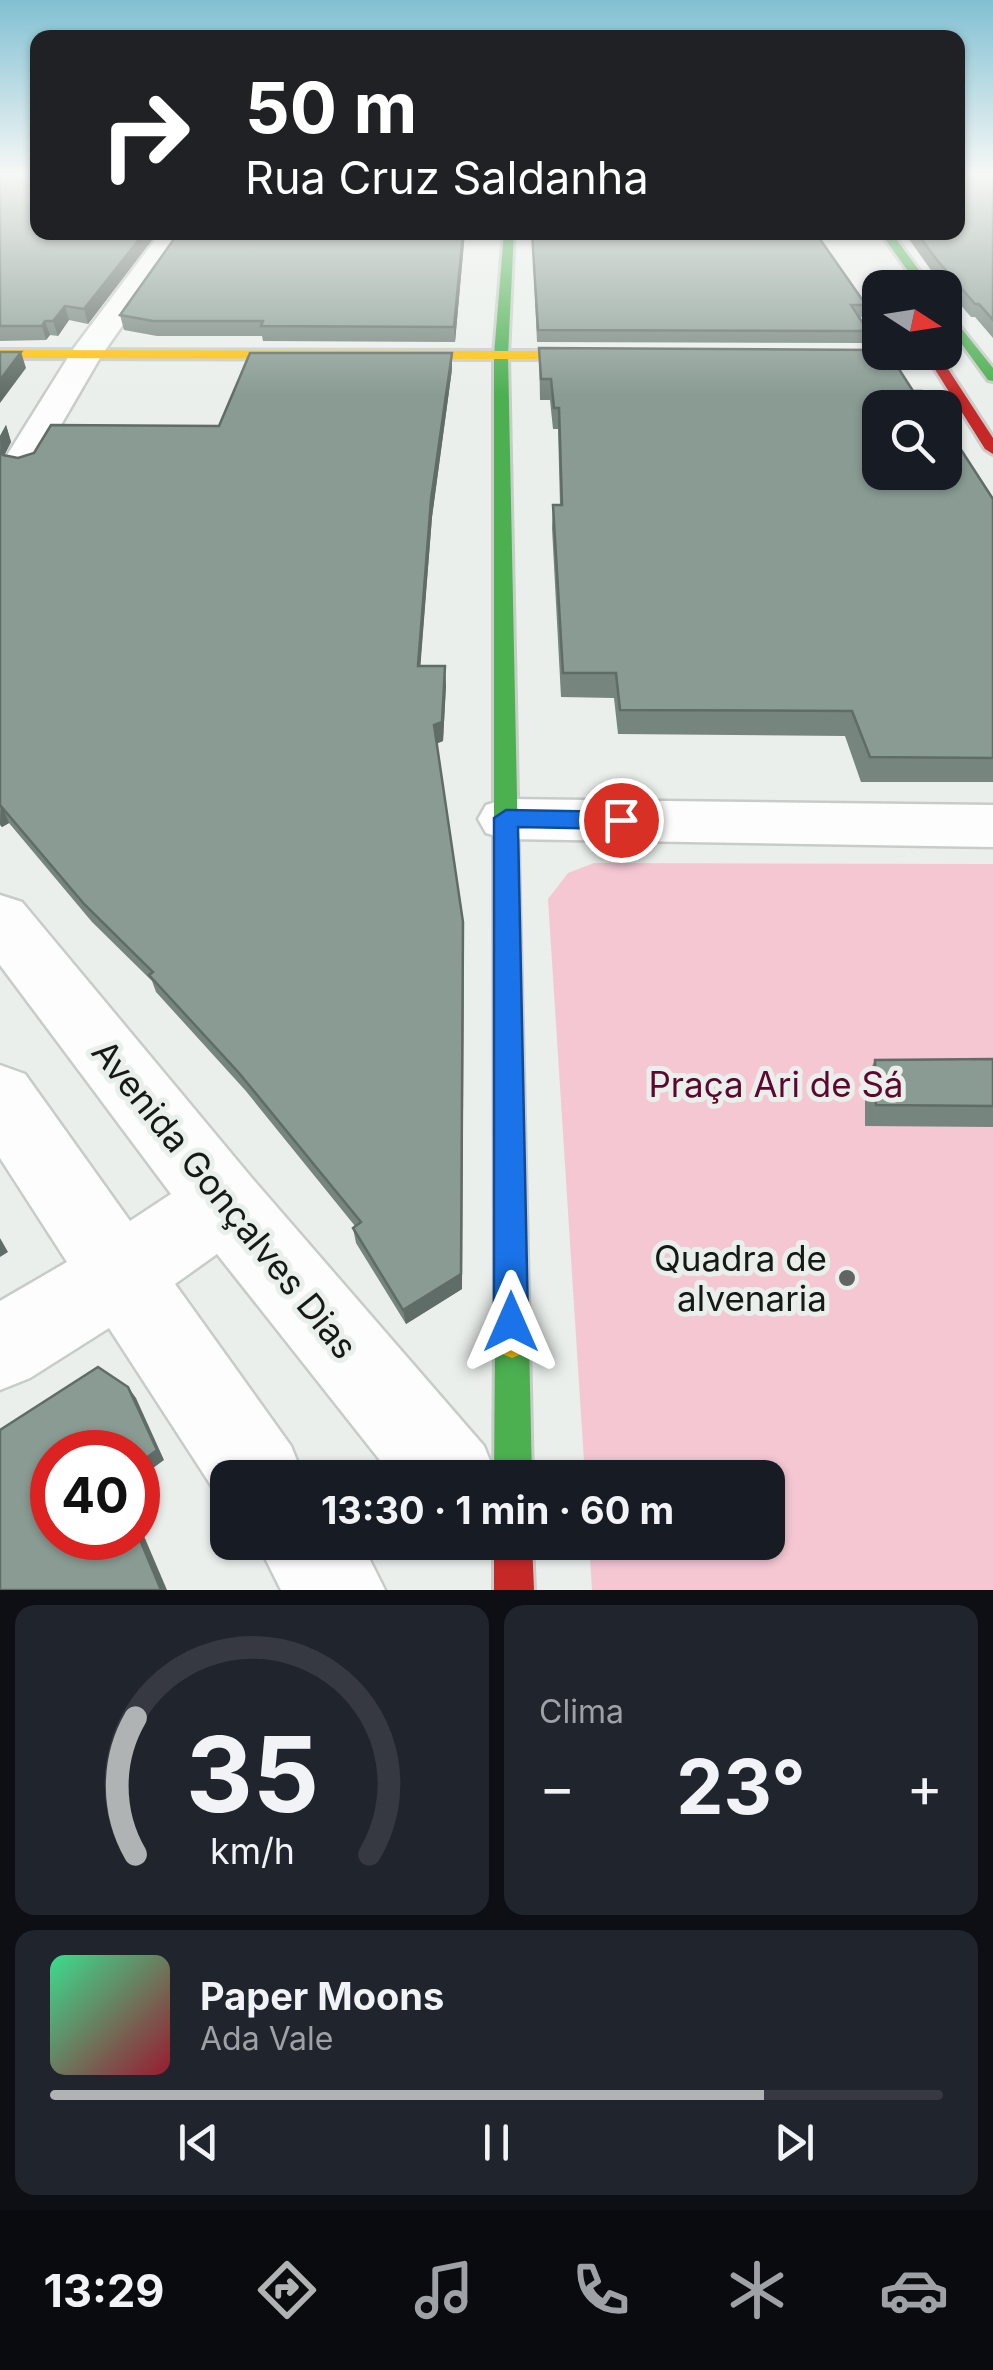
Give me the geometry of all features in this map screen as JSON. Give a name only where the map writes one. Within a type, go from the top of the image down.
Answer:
[{"type":"street","points":[[23,460],[86,355],[164,247]]},
{"type":"street","points":[[508,247],[502,355],[511,1460]]},
{"type":"street","points":[[897,247],[913,270]]},
{"type":"street","points":[[962,332],[988,362]]},
{"type":"street","points":[[0,354],[552,355]]},
{"type":"street","points":[[802,356],[862,356]]},
{"type":"street","points":[[941,370],[993,449]]},
{"type":"street","points":[[506,818],[993,826]]},
{"type":"street","name":"Avenida Gonçalves Dias","points":[[0,919],[224,1202],[437,1460]]},
{"type":"street","points":[[0,1097],[248,1460]]},
{"type":"street","points":[[0,1348],[120,1275],[224,1202]]},
{"type":"street","points":[[316,1560],[337,1590]]},
{"type":"green space","name":"Praça Ari de Sá","points":[[594,863],[993,864],[993,1590],[592,1590],[590,1560],[785,1560],[785,1460],[584,1460],[548,899],[568,873]]},
{"type":"building","points":[[0,247],[133,247],[84,309],[65,306],[53,321],[45,321],[42,326],[0,326]]},
{"type":"building","points":[[168,247],[462,247],[454,327],[261,326],[263,321],[153,321],[120,315]]},
{"type":"building","points":[[533,247],[826,247],[862,299],[862,305],[851,305],[862,322],[862,331],[538,330]]},
{"type":"building","points":[[927,247],[993,247],[993,320],[962,289],[962,270],[946,270]]},
{"type":"building","points":[[539,348],[862,350],[862,370],[900,370],[912,390],[862,390],[862,490],[962,490],[962,451],[993,499],[993,758],[870,757],[852,711],[620,710],[616,673],[563,673],[553,505],[562,505],[559,408],[554,408],[551,379],[541,379]]},
{"type":"building","points":[[0,352],[21,352],[0,380]]},
{"type":"building","points":[[250,353],[452,353],[431,500],[418,666],[445,666],[442,722],[434,725],[463,922],[461,1274],[403,1310],[353,1228],[361,1222],[239,1073],[149,975],[153,972],[84,904],[0,805],[0,451],[18,458],[34,453],[51,425],[219,426]]},
{"type":"building","points":[[993,1059],[993,1106],[876,1105],[875,1060]]},
{"type":"building","points":[[98,1367],[128,1387],[148,1430],[30,1430],[30,1560],[148,1560],[161,1590],[0,1590],[0,1430]]},
{"type":"traffic: fast","points":[[506,847],[501,355],[508,247]]},
{"type":"traffic: fast","points":[[896,247],[913,270]]},
{"type":"traffic: fast","points":[[962,335],[993,377]]},
{"type":"traffic: fast","points":[[512,1341],[513,1460]]},
{"type":"traffic: slow","points":[[0,354],[537,355]]},
{"type":"traffic: slow","points":[[818,356],[862,356]]},
{"type":"traffic: slow","points":[[506,847],[512,1341]]},
{"type":"traffic: jam","points":[[942,370],[993,449]]},
{"type":"traffic: jam","points":[[513,1560],[514,1590]]},
{"type":"place","name":"Quadra de alvenaria","points":[[847,1278]]},
{"type":"route","points":[[511,1322],[506,818],[621,820]]}]
